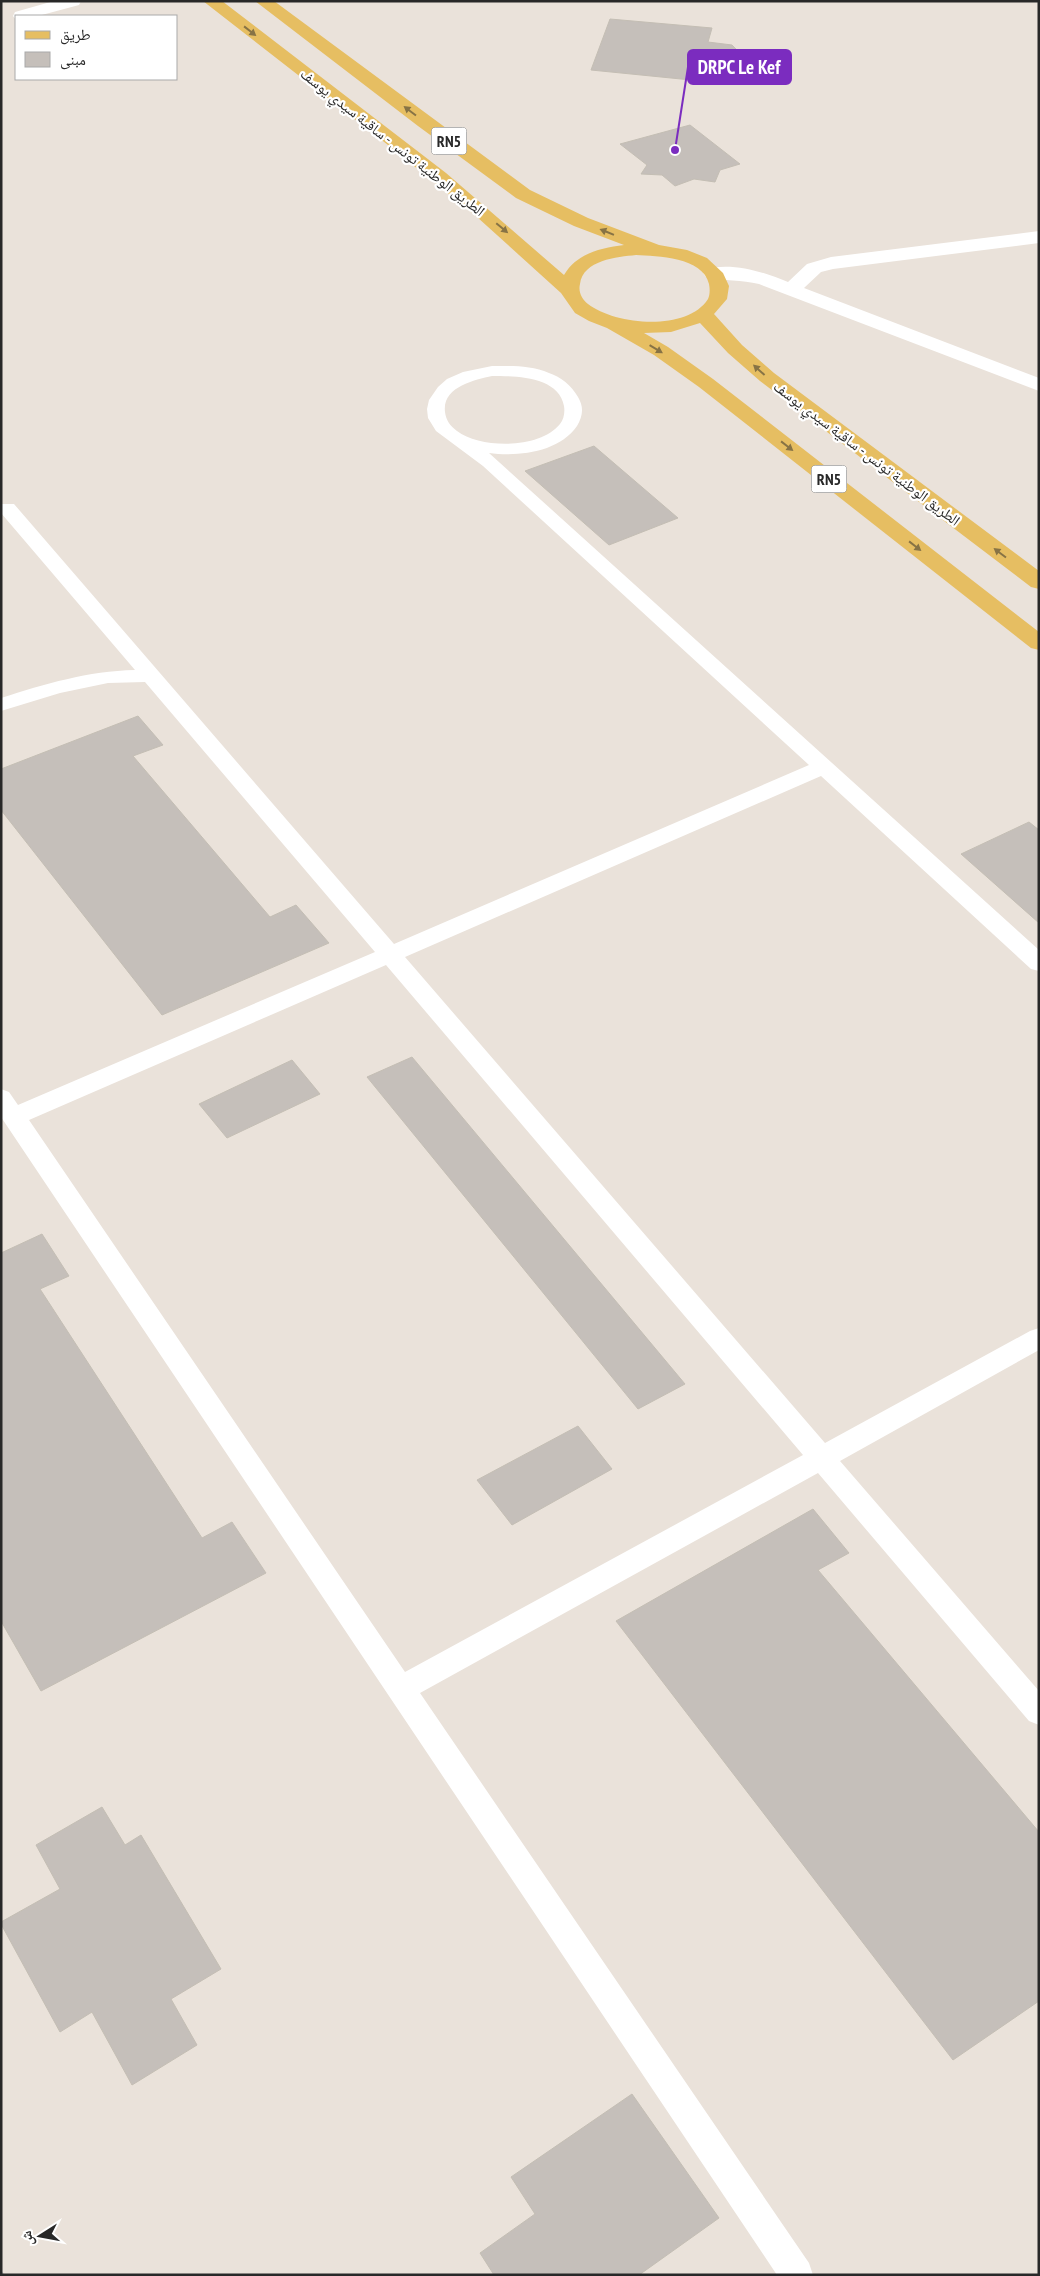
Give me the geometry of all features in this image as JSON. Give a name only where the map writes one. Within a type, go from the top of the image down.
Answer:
[{"type":"main road","name":"الطريق الوطنية تونس - ساقية سيدي يوسف","points":[[211,1],[466,198],[515,238],[569,290]]},
{"type":"main road","name":"الطريق الوطنية تونس - ساقية سيدي يوسف","points":[[263,1],[523,194],[581,222],[653,249]]},
{"type":"main road","name":"RN5","points":[[653,249],[682,255],[700,263],[716,282],[717,300],[703,314],[685,322],[662,327],[638,328],[614,324],[597,318],[583,310],[574,300],[569,290],[574,273],[592,259],[620,251],[653,249]]},
{"type":"main road","name":"الطريق الوطنية تونس - ساقية سيدي يوسف","points":[[703,314],[735,349],[767,377],[1039,582]]},
{"type":"main road","name":"RN5","points":[[614,324],[661,351],[706,383],[1039,643]]},
{"type":"street","points":[[21,15],[73,1]]},
{"type":"street","points":[[786,287],[814,268],[831,263],[1039,237]]},
{"type":"street","points":[[716,282],[786,287],[1039,385]]},
{"type":"lane","points":[[464,442],[489,448],[517,448],[544,442],[563,431],[574,417],[574,402],[563,388],[544,377],[519,371],[501,371],[466,376],[447,387],[435,401],[435,416],[444,430],[464,442],[489,462],[1039,964]]},
{"type":"lane","points":[[6,508],[1039,1712]]},
{"type":"lane","points":[[1,705],[56,686],[108,677],[151,676]]},
{"type":"lane","points":[[797,2275],[8,1108],[390,955],[824,767]]},
{"type":"lane","points":[[401,1689],[1039,1338]]},
{"type":"building","points":[[610,19],[712,28],[708,42],[732,45],[737,50],[724,57],[702,55],[691,80],[591,70]]},
{"type":"building","points":[[690,125],[740,164],[720,170],[715,182],[694,179],[675,186],[662,175],[641,174],[647,165],[620,144]]},
{"type":"building","points":[[594,446],[678,518],[609,545],[525,471]]},
{"type":"building","points":[[138,716],[163,745],[133,756],[270,917],[296,905],[329,943],[162,1015],[1,810],[1,769]]},
{"type":"building","points":[[1029,822],[1039,830],[1039,923],[961,854]]},
{"type":"building","points":[[412,1057],[685,1384],[638,1409],[367,1077]]},
{"type":"building","points":[[292,1060],[320,1094],[227,1138],[199,1104]]},
{"type":"building","points":[[42,1234],[69,1276],[40,1289],[202,1538],[232,1522],[266,1573],[41,1691],[1,1621],[1,1253]]},
{"type":"building","points":[[578,1426],[612,1469],[512,1525],[477,1480]]},
{"type":"building","points":[[813,1509],[849,1553],[818,1570],[1039,1832],[1039,2001],[953,2060],[616,1621]]},
{"type":"building","points":[[102,1807],[125,1845],[141,1835],[221,1969],[171,1999],[197,2045],[132,2085],[92,2012],[60,2032],[1,1924],[1,1922],[60,1889],[36,1845]]},
{"type":"building","points":[[632,2094],[719,2218],[639,2275],[494,2275],[480,2253],[535,2214],[511,2177]]},
{"type":"place","name":"DRPC Le Kef","points":[[675,150]]}]
